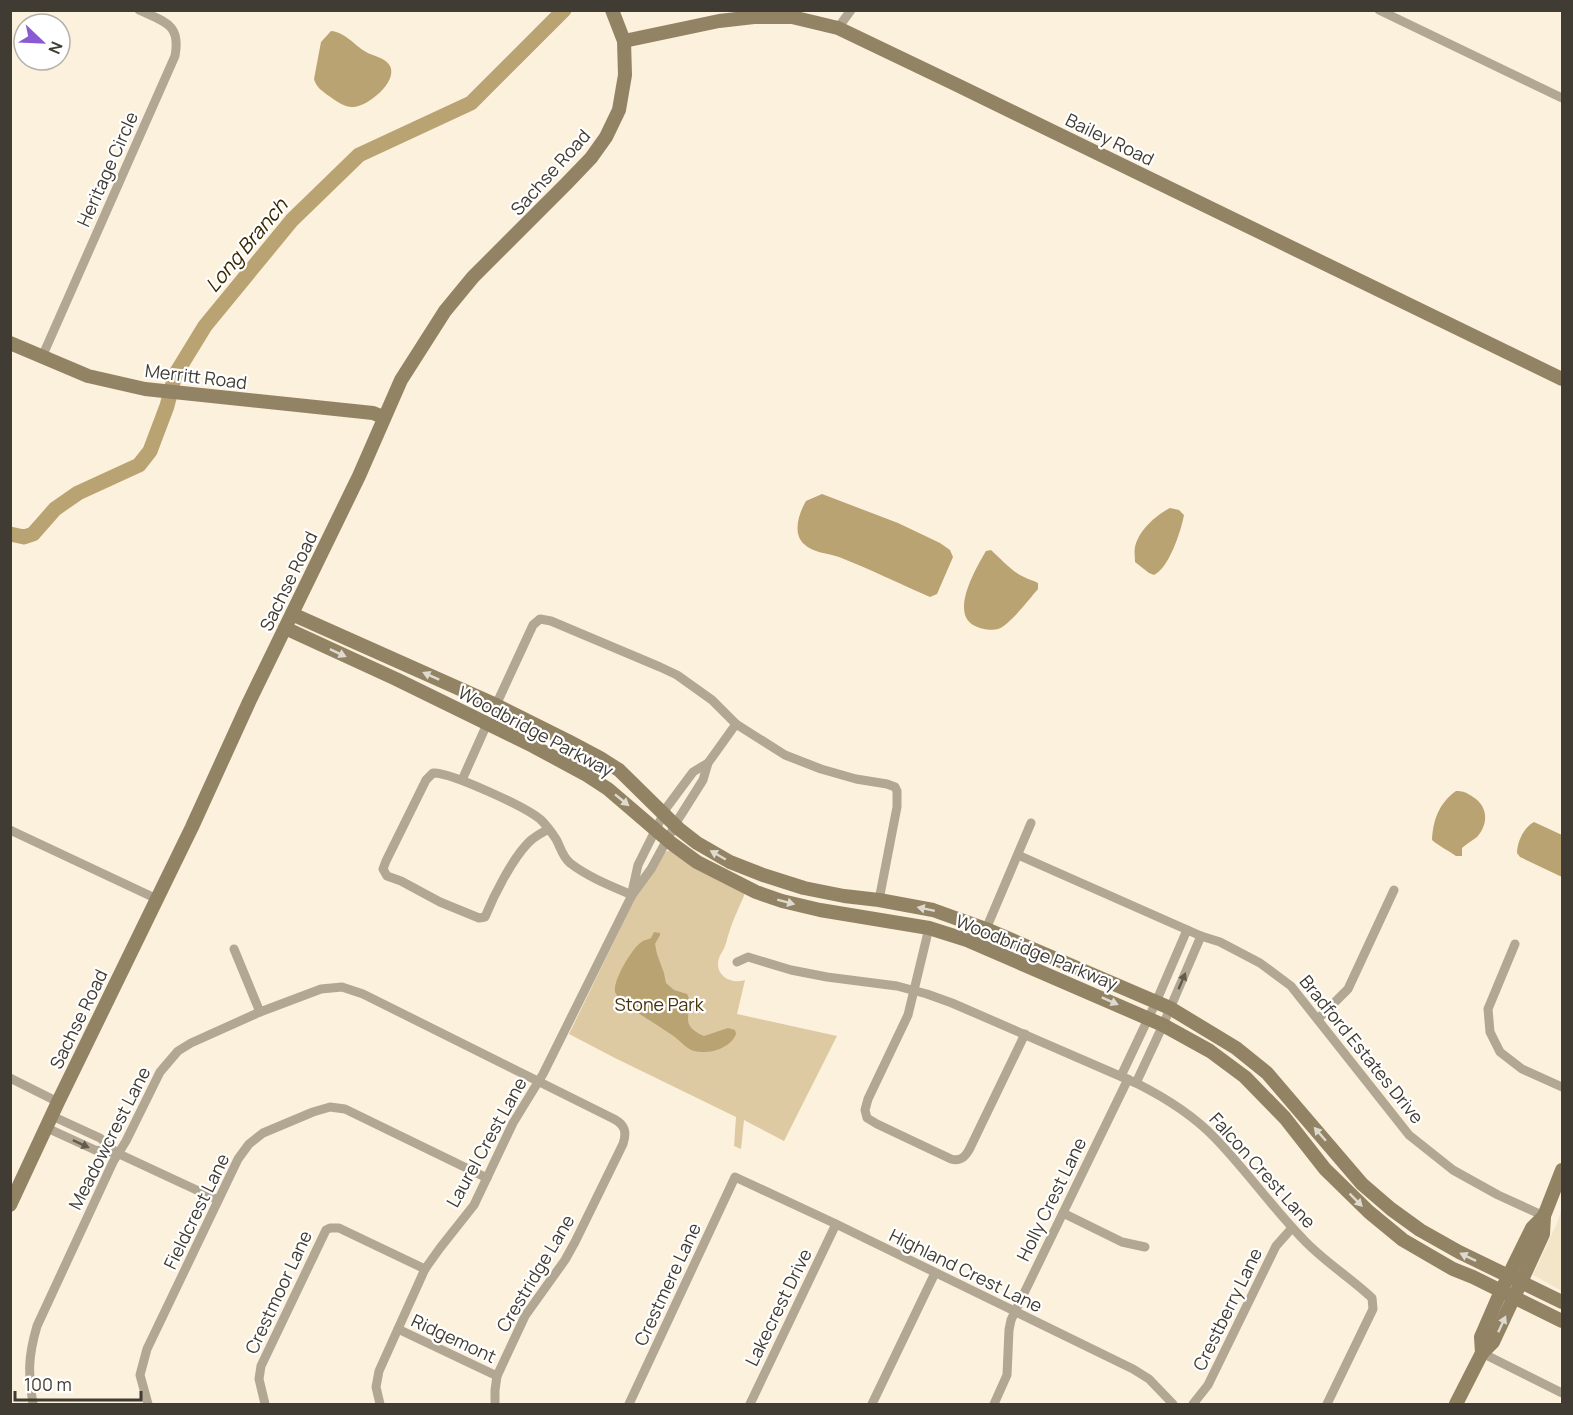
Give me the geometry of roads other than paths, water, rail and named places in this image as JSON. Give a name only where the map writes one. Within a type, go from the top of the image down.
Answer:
[{"type":"main road","name":"Sachse Road","points":[[10,1204],[359,476],[401,380],[445,311],[473,277],[591,158],[606,137],[619,110],[625,75],[624,41],[612,10]]},
{"type":"main road","name":"Bailey Road","points":[[624,41],[719,21],[754,17],[792,16],[838,28],[1563,379]]},
{"type":"main road","name":"Merritt Road","points":[[10,343],[88,376],[145,390],[373,413],[383,417]]},
{"type":"main road","name":"Woodbridge Parkway","points":[[292,614],[496,705],[610,764],[619,770],[675,826],[697,843],[730,862],[804,888],[933,910],[986,929],[1170,1008],[1236,1048],[1267,1073],[1362,1184],[1391,1209],[1420,1230],[1459,1252],[1563,1302]]},
{"type":"main road","name":"Woodbridge Parkway","points":[[285,628],[396,679],[585,774],[608,789],[697,862],[756,892],[820,910],[929,928],[967,940],[1163,1025],[1210,1051],[1245,1077],[1285,1118],[1326,1169],[1369,1212],[1403,1240],[1453,1269],[1563,1321]]},
{"type":"main road","points":[[1456,1404],[1482,1353],[1481,1336],[1515,1279],[1532,1228],[1544,1215],[1563,1170]]},
{"type":"street","name":"Heritage Circle","points":[[42,357],[175,56],[176,34],[166,22],[139,10]]},
{"type":"street","points":[[838,28],[850,10]]},
{"type":"street","points":[[1379,10],[1563,98]]},
{"type":"street","points":[[496,705],[533,624],[540,619],[550,621],[677,675],[712,700],[736,724],[785,755],[856,779],[895,787],[897,807],[879,900]]},
{"type":"street","points":[[462,780],[487,724]]},
{"type":"street","points":[[708,763],[736,724]]},
{"type":"street","name":"Laurel Crest Lane","points":[[632,895],[638,865],[663,814],[693,772],[708,763]]},
{"type":"street","name":"Laurel Crest Lane","points":[[380,1404],[376,1388],[379,1371],[425,1269],[474,1205],[513,1123],[539,1082],[632,895],[651,869],[703,780],[708,763]]},
{"type":"street","points":[[549,830],[537,835],[527,843],[502,882],[485,917],[470,915],[387,876],[383,869],[426,780],[433,773],[440,773],[462,780],[529,812],[541,820],[549,830],[556,839],[565,858],[573,865],[632,895]]},
{"type":"street","points":[[986,929],[1031,823]]},
{"type":"street","points":[[10,830],[157,899]]},
{"type":"street","name":"Bradford Estates Drive","points":[[1018,855],[1187,930],[1220,942],[1260,963],[1291,986],[1409,1135],[1453,1170],[1498,1196],[1544,1215]]},
{"type":"street","points":[[1318,1019],[1348,989],[1394,890]]},
{"type":"street","points":[[929,928],[904,1025],[868,1099],[867,1118],[951,1159],[959,1160],[967,1154],[1025,1034]]},
{"type":"street","name":"Holly Crest Lane","points":[[1128,1079],[1148,1018],[1187,930]]},
{"type":"street","name":"Holly Crest Lane","points":[[994,1404],[1007,1375],[1009,1330],[1015,1312],[1128,1079],[1163,1025],[1201,936]]},
{"type":"street","points":[[1515,944],[1488,1009],[1490,1032],[1500,1052],[1522,1069],[1563,1087]]},
{"type":"street","points":[[234,950],[260,1012]]},
{"type":"street","name":"Falcon Crest Lane","points":[[737,962],[748,957],[791,970],[897,986],[940,998],[1128,1079],[1175,1105],[1214,1137],[1292,1228],[1373,1301],[1373,1309],[1327,1404]]},
{"type":"street","name":"Meadowcrest Lane","points":[[33,1404],[28,1376],[31,1349],[37,1326],[117,1153],[126,1141],[160,1072],[178,1051],[191,1043],[260,1012],[321,989],[342,987],[363,994],[620,1122],[625,1128]]},
{"type":"street","points":[[10,1078],[58,1102]]},
{"type":"street","name":"Fieldcrest Lane","points":[[148,1404],[140,1375],[147,1349],[238,1159],[249,1144],[263,1133],[330,1107],[345,1109],[487,1178]]},
{"type":"street","points":[[49,1122],[100,1138],[117,1153],[218,1200]]},
{"type":"street","name":"Crestridge Lane","points":[[495,1404],[497,1376],[525,1316],[575,1242],[622,1144],[625,1128]]},
{"type":"street","name":"Highland Crest Lane","points":[[735,1178],[836,1224],[1132,1369],[1149,1379],[1173,1404]]},
{"type":"street","name":"Crestmere Lane","points":[[629,1404],[735,1178]]},
{"type":"street","points":[[1063,1213],[1122,1242],[1145,1247]]},
{"type":"street","name":"Lakecrest Drive","points":[[750,1404],[836,1224]]},
{"type":"street","name":"Crestmoor Lane","points":[[265,1404],[259,1379],[261,1366],[326,1230],[339,1228],[425,1269]]},
{"type":"street","name":"Crestberry Lane","points":[[1193,1404],[1208,1385],[1276,1246],[1292,1228]]},
{"type":"street","points":[[872,1404],[935,1273]]},
{"type":"street","name":"Ridgemont","points":[[398,1329],[497,1376]]},
{"type":"street","points":[[1482,1353],[1563,1393]]},
{"type":"waterway","name":"Long Branch","points":[[10,534],[24,537],[33,534],[55,509],[78,493],[139,465],[150,451],[167,406],[175,375],[205,326],[292,220],[359,155],[471,103],[564,10]]},
{"type":"park label","name":"Stone Park","points":[[659,1004]]}]
